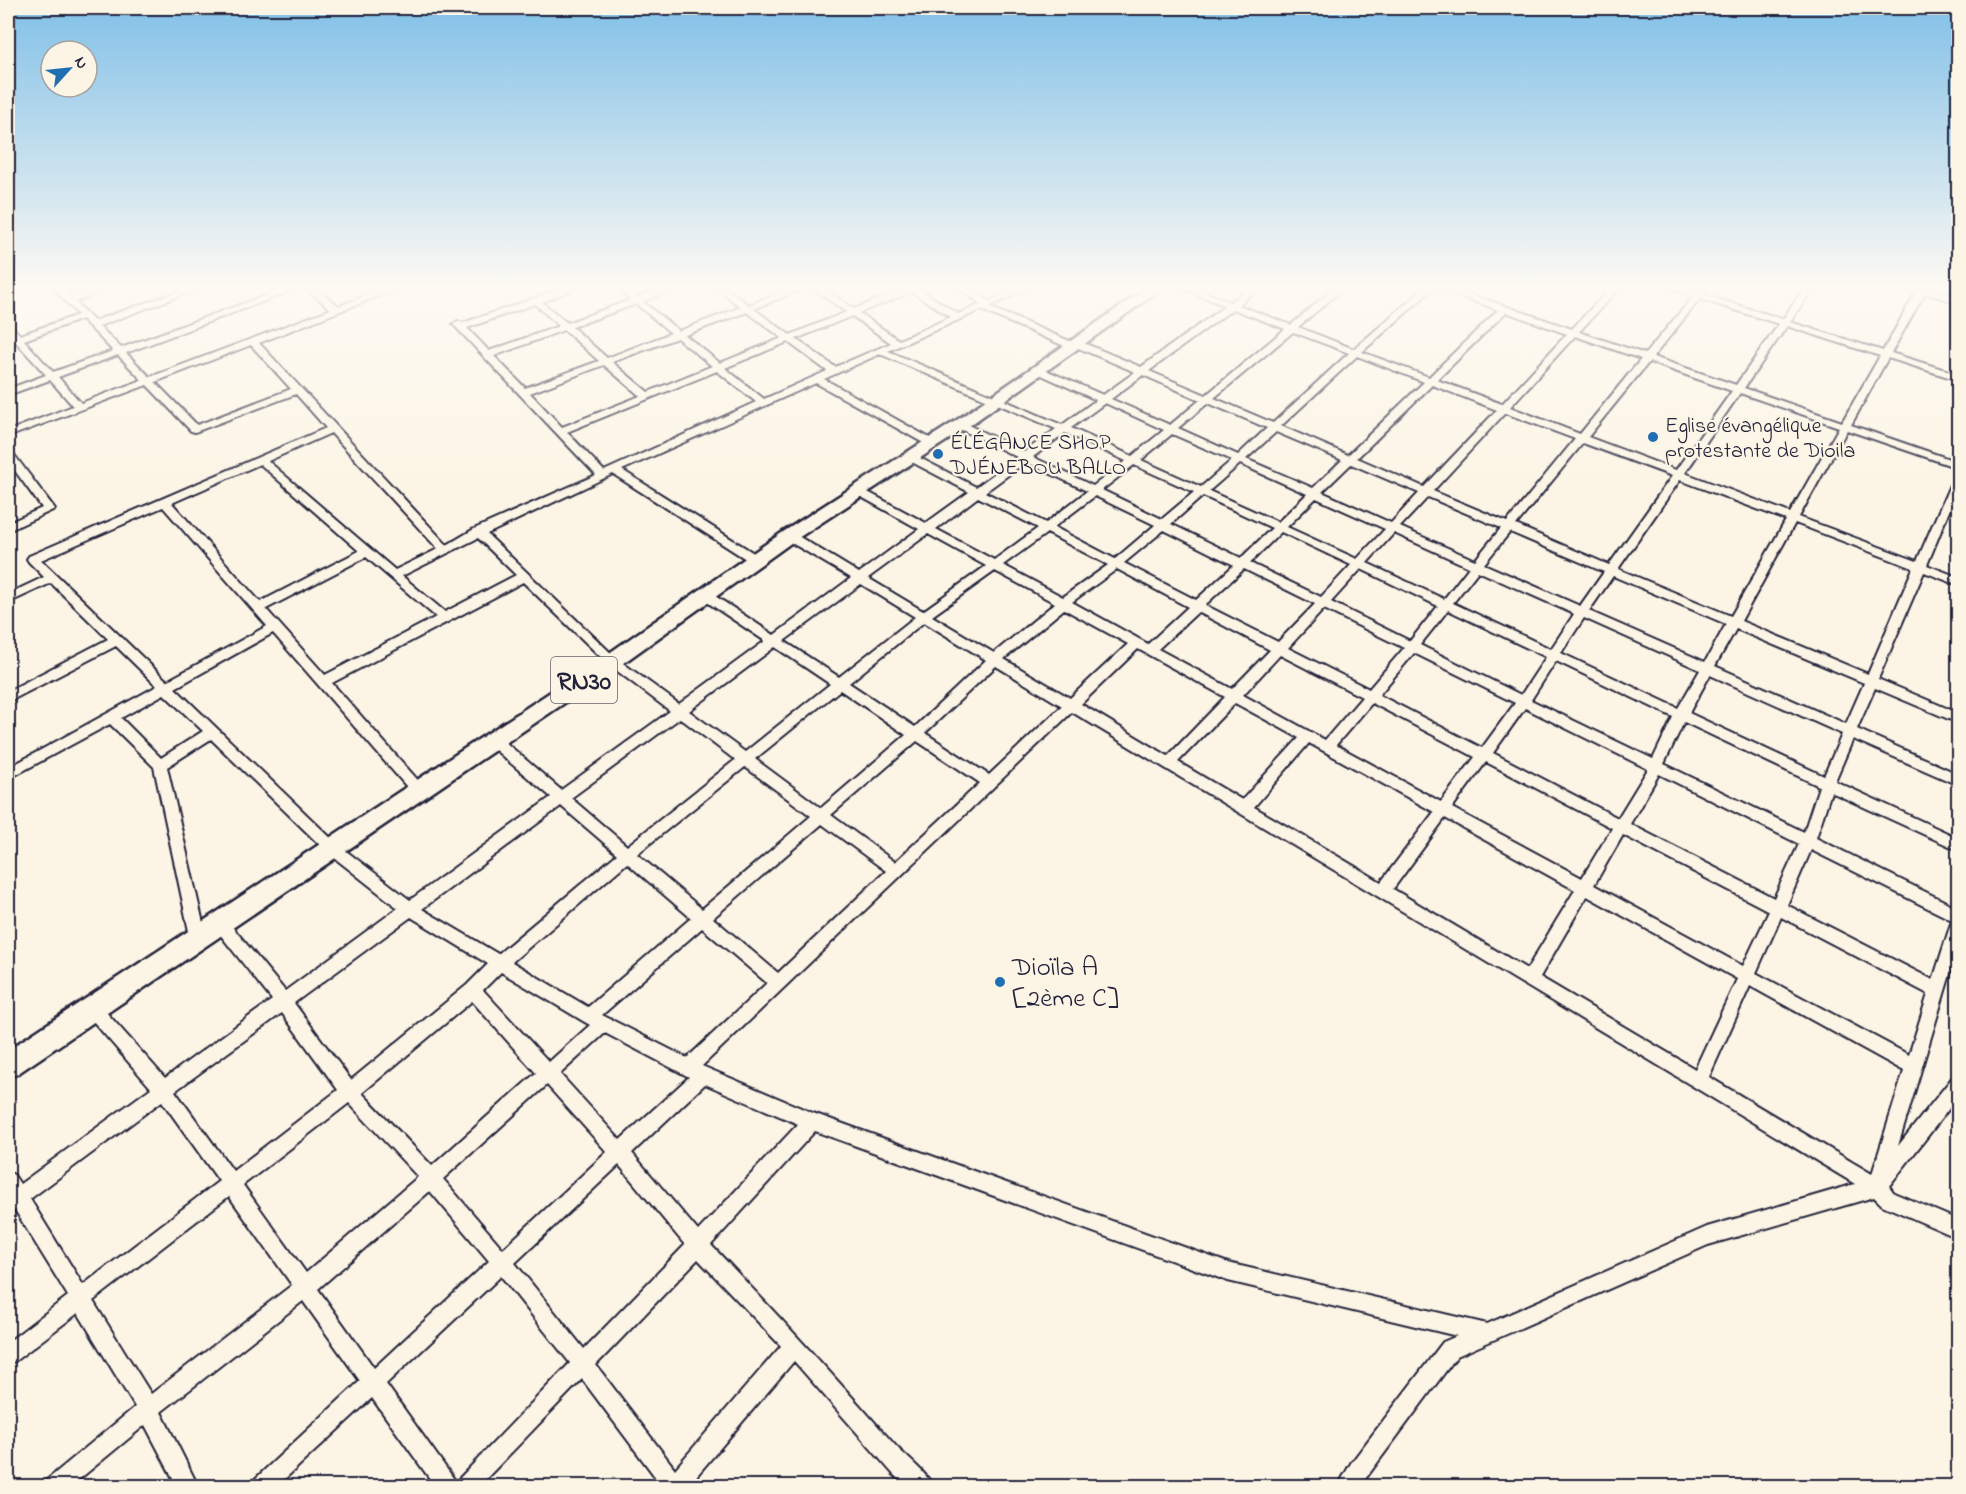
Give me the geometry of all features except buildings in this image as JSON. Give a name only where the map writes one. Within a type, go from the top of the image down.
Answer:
[{"type":"main road","name":"RN30","points":[[8,1065],[612,661],[789,536],[860,492],[1056,358]]},
{"type":"street","points":[[32,358],[79,407]]},
{"type":"street","points":[[8,392],[103,358]]},
{"type":"street","points":[[125,358],[195,429],[298,390]]},
{"type":"street","points":[[8,434],[212,358]]},
{"type":"street","points":[[268,358],[445,550]]},
{"type":"street","points":[[491,358],[602,475]]},
{"type":"street","points":[[601,358],[647,397]]},
{"type":"street","points":[[524,392],[617,358]]},
{"type":"street","points":[[707,358],[763,403]]},
{"type":"street","points":[[561,432],[743,358]]},
{"type":"street","points":[[816,358],[834,371]]},
{"type":"street","points":[[394,575],[478,532],[865,358]]},
{"type":"street","points":[[897,358],[998,398],[1203,491],[1553,654],[1680,717],[1959,844]]},
{"type":"street","points":[[1107,358],[1275,426],[1959,718]]},
{"type":"street","points":[[189,1486],[148,1409],[11,1194],[164,1090],[282,1000],[410,909],[977,492],[1027,458],[1160,358]]},
{"type":"street","points":[[8,1354],[350,1092],[473,990],[500,962],[627,854],[841,685],[924,616],[1045,529],[1134,460],[1255,358]]},
{"type":"street","points":[[55,1486],[148,1409],[305,1287],[431,1178],[549,1074],[596,1020],[703,918],[916,734],[995,659],[1063,603],[1115,565],[1240,459],[1350,358]]},
{"type":"street","points":[[1371,358],[1959,581]]},
{"type":"street","points":[[262,1486],[620,1153],[778,983],[990,783],[1070,704],[1195,605],[1242,564],[1278,526],[1453,358]]},
{"type":"street","points":[[1169,763],[1277,648],[1323,603],[1550,358]]},
{"type":"street","points":[[1327,747],[1447,605],[1477,565],[1647,358],[1959,465]]},
{"type":"street","points":[[1383,891],[1482,754],[1523,702],[1553,654],[1760,358]]},
{"type":"street","points":[[1530,979],[1656,767],[1680,717],[1884,358]]},
{"type":"street","points":[[1898,358],[1959,377]]},
{"type":"street","points":[[1038,370],[1959,780]]},
{"type":"street","points":[[817,379],[931,443]]},
{"type":"street","points":[[960,425],[1959,915]]},
{"type":"street","points":[[334,428],[33,559],[332,848],[410,909],[596,1020],[696,1071],[812,1121],[1228,1272],[1487,1334]]},
{"type":"street","points":[[8,454],[49,509],[8,526]]},
{"type":"street","points":[[910,457],[1938,991]]},
{"type":"street","points":[[261,460],[444,618]]},
{"type":"street","points":[[614,470],[756,560]]},
{"type":"street","points":[[8,477],[20,472]]},
{"type":"street","points":[[1699,1080],[1808,841],[1827,784],[1959,478]]},
{"type":"street","points":[[860,492],[1914,1067]]},
{"type":"street","points":[[165,502],[418,789]]},
{"type":"street","points":[[478,532],[612,661],[896,871]]},
{"type":"street","points":[[789,536],[1877,1186],[1888,1199],[1959,1229]]},
{"type":"street","points":[[258,608],[367,552]]},
{"type":"street","points":[[323,681],[524,576]]},
{"type":"street","points":[[8,599],[52,578]]},
{"type":"street","points":[[705,595],[990,783]]},
{"type":"street","points":[[8,774],[275,627]]},
{"type":"street","points":[[8,697],[117,640]]},
{"type":"street","points":[[112,717],[160,765],[198,936]]},
{"type":"street","points":[[160,765],[212,732]]},
{"type":"street","points":[[1244,808],[1308,736]]},
{"type":"street","points":[[493,740],[778,983]]},
{"type":"street","points":[[220,923],[282,1000],[350,1092],[431,1178],[501,1262],[582,1363],[675,1486],[794,1346]]},
{"type":"street","points":[[1877,1186],[1959,924]]},
{"type":"street","points":[[473,990],[620,1153],[698,1245],[794,1346],[901,1468],[922,1486]]},
{"type":"street","points":[[92,1008],[164,1090],[447,1486]]},
{"type":"street","points":[[1348,1486],[1450,1349],[1707,1236],[1877,1186],[1959,1084]]},
{"type":"street","points":[[465,1486],[698,1245],[812,1121]]},
{"type":"place","name":"Eglise évangélique protestante de Dioila","points":[[1653,437]]},
{"type":"place","name":"ÉLÉGANCE SHOP DJÉNEBOU BALLO","points":[[938,454]]},
{"type":"place","name":"Dioïla A [2ème C]","points":[[1000,982]]}]
